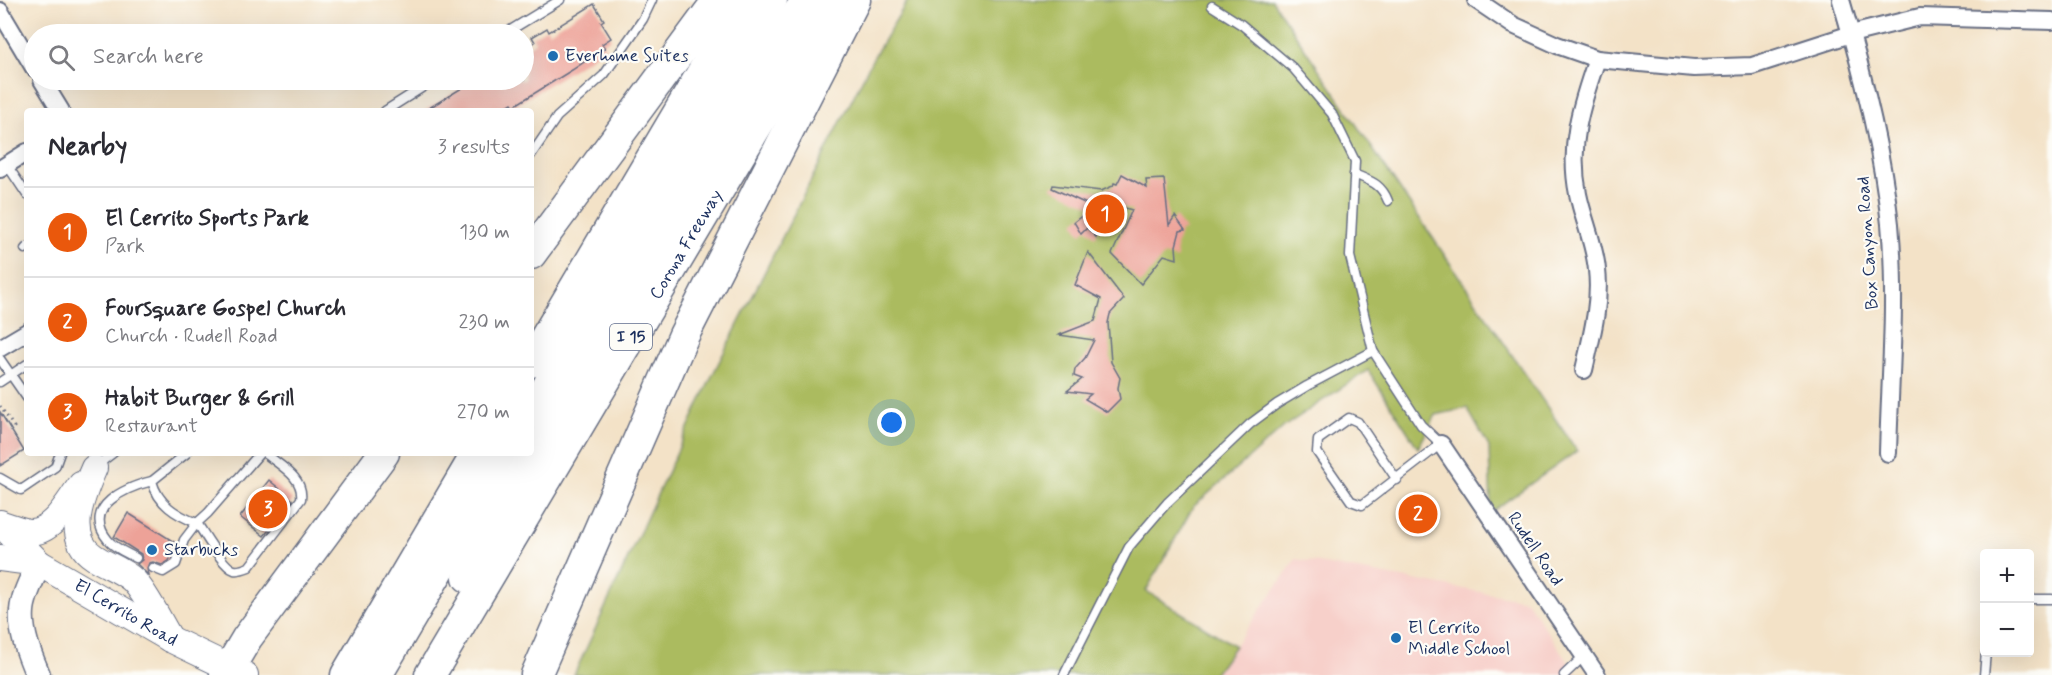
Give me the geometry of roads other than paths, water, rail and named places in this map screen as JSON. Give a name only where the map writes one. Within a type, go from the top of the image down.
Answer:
[{"type":"highway","points":[[534,250],[718,0]]},
{"type":"highway","points":[[534,357],[745,0]]},
{"type":"highway","points":[[534,409],[661,195],[772,0]]},
{"type":"highway","points":[[410,675],[476,564],[489,534],[806,0]]},
{"type":"highway","name":"Corona Freeway","points":[[430,675],[832,0]]},
{"type":"highway","points":[[536,675],[684,335],[855,0]]},
{"type":"highway","points":[[534,370],[600,280],[661,177],[692,137]]},
{"type":"highway","points":[[233,672],[247,638],[382,456]]},
{"type":"highway","points":[[357,673],[475,456]]},
{"type":"highway","points":[[357,673],[506,456]]},
{"type":"highway","points":[[398,675],[469,558],[489,534]]},
{"type":"main road","points":[[0,523],[29,532],[42,530],[52,523],[103,460]]},
{"type":"main road","points":[[103,460],[84,491],[78,514],[78,529],[82,543],[91,555],[135,582],[170,639]]},
{"type":"main road","points":[[0,523],[39,563]]},
{"type":"main road","points":[[0,558],[39,563]]},
{"type":"main road","name":"El Cerrito Road","points":[[39,563],[170,639],[233,672]]},
{"type":"main road","points":[[38,675],[26,645],[22,612],[39,563]]},
{"type":"street","points":[[1476,0],[1513,25],[1557,45],[1597,59],[1694,68],[1752,66],[1851,34],[1920,17],[2052,21]]},
{"type":"street","name":"Box Canyon Road","points":[[1841,0],[1884,176],[1890,226],[1892,304],[1888,453]]},
{"type":"street","points":[[0,11],[24,51]]},
{"type":"street","points":[[1584,370],[1598,303],[1598,269],[1577,192],[1574,145],[1580,105],[1597,59]]},
{"type":"street","points":[[48,90],[59,108]]},
{"type":"street","points":[[4,167],[24,154]]},
{"type":"street","points":[[0,348],[24,334]]},
{"type":"street","name":"Rudell Road","points":[[1441,444],[1597,675]]},
{"type":"lane","points":[[520,24],[560,0]]},
{"type":"lane","points":[[534,150],[556,117],[604,75],[643,19],[652,0]]},
{"type":"lane","points":[[1212,6],[1242,25],[1293,68],[1332,114],[1355,160],[1350,256],[1373,351],[1421,425],[1441,444],[1397,480],[1362,505],[1351,501],[1317,452],[1318,440],[1349,418],[1358,422],[1397,480]]},
{"type":"lane","points":[[391,108],[419,90]]},
{"type":"lane","points":[[4,167],[24,191]]},
{"type":"lane","points":[[1354,174],[1374,182],[1384,191],[1388,201]]},
{"type":"lane","points":[[1064,675],[1129,547],[1167,503],[1250,424],[1307,386],[1373,351]]},
{"type":"lane","points":[[0,359],[24,394]]},
{"type":"lane","points":[[0,382],[24,366]]},
{"type":"lane","points":[[0,478],[21,490],[55,467],[59,456]]},
{"type":"lane","points":[[136,558],[107,539],[102,530],[101,512],[105,504],[120,492],[152,481],[183,456]]},
{"type":"lane","points":[[153,568],[164,572],[176,564],[184,540],[257,456]]},
{"type":"lane","points":[[152,481],[155,494],[164,504],[184,518],[197,523],[226,564],[233,570],[242,570],[249,567],[301,499],[300,482],[269,456]]},
{"type":"lane","points":[[2034,599],[2052,598]]},
{"type":"lane","points":[[1564,675],[1584,656]]},
{"type":"lane","points":[[1984,675],[1986,657]]},
{"type":"place","name":"Everhome Suites","points":[[553,56]]},
{"type":"place","name":"El Cerrito Sports Park","points":[[1105,214]]},
{"type":"place","name":"Habit Burger & Grill","points":[[268,509]]},
{"type":"place","name":"Foursquare Gospel Church","points":[[1418,514]]},
{"type":"place","name":"Starbucks","points":[[152,550]]},
{"type":"place","name":"El Cerrito Middle School","points":[[1396,638]]}]
